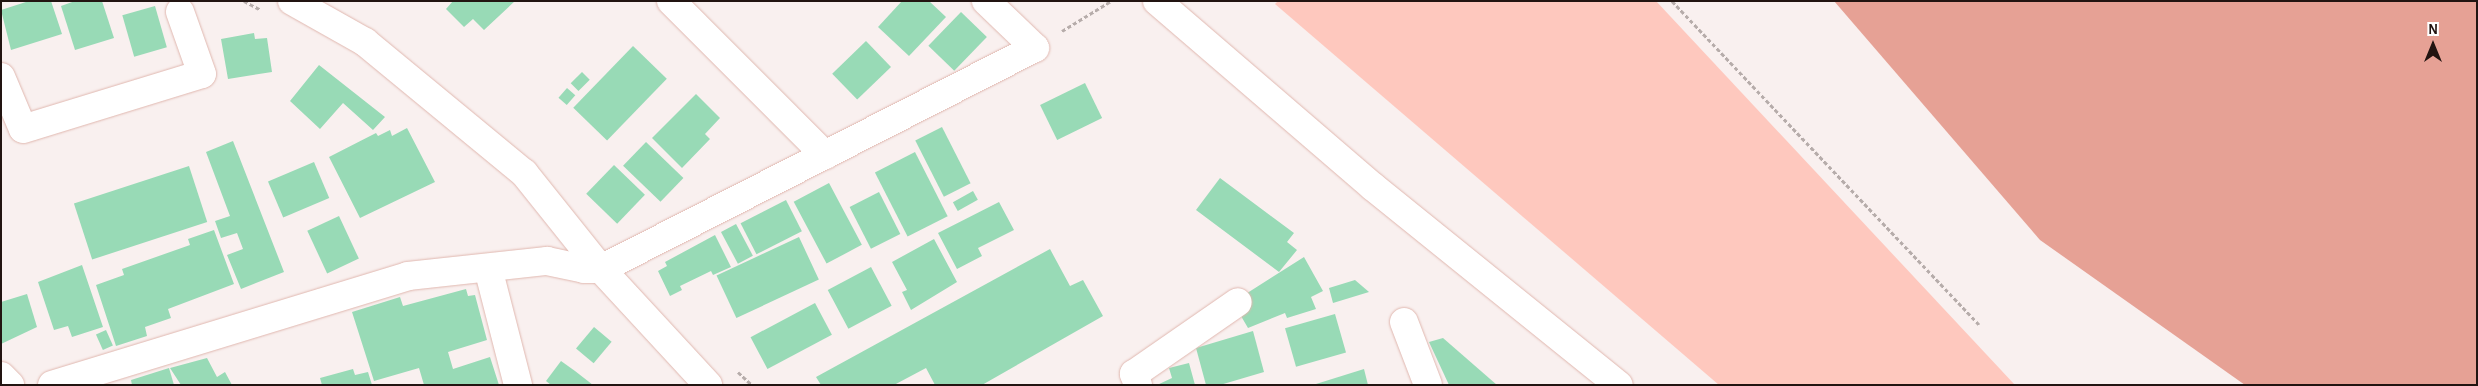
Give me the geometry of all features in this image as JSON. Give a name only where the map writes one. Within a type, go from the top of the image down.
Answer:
[{"type":"street","points":[[292,1],[365,42],[524,172],[601,269],[708,385]]},
{"type":"street","points":[[671,1],[825,155]]},
{"type":"street","points":[[52,385],[408,276],[547,261],[601,269],[1034,48],[986,1]]},
{"type":"street","points":[[1157,1],[1372,186],[1619,385]]},
{"type":"street","points":[[1,77],[23,129],[202,74],[180,12]]},
{"type":"street","points":[[488,268],[518,385]]},
{"type":"street","points":[[1138,385],[1134,374],[1238,302]]},
{"type":"street","points":[[1404,322],[1428,385]]},
{"type":"street","points":[[1,376],[10,385]]},
{"type":"path","points":[[1034,48],[1111,1]]},
{"type":"path","points":[[1672,1],[1979,324]]},
{"type":"shaded area","points":[[1278,1],[1656,1],[2015,385],[1719,385],[1275,4]]},
{"type":"shaded area","points":[[1834,1],[2477,1],[2477,385],[2245,385],[2040,240]]},
{"type":"building","points":[[29,1],[51,1],[62,34],[11,50],[1,10]]},
{"type":"building","points":[[75,1],[102,1],[114,38],[75,50],[61,6]]},
{"type":"building","points":[[453,1],[515,1],[484,30],[473,19],[464,27],[446,9]]},
{"type":"building","points":[[902,1],[929,1],[946,17],[909,56],[878,27]]},
{"type":"building","points":[[155,6],[167,47],[134,57],[122,15]]},
{"type":"building","points":[[961,12],[987,37],[954,71],[928,46]]},
{"type":"building","points":[[254,33],[255,39],[267,38],[272,72],[228,79],[221,39]]},
{"type":"building","points":[[866,41],[891,67],[857,100],[832,74]]},
{"type":"building","points":[[633,46],[667,79],[607,141],[573,108]]},
{"type":"building","points":[[319,65],[385,117],[373,130],[343,103],[320,129],[290,101]]},
{"type":"building","points":[[582,72],[590,80],[578,91],[571,83]]},
{"type":"building","points":[[1085,83],[1102,118],[1057,140],[1040,105]]},
{"type":"building","points":[[567,88],[575,95],[567,105],[558,98]]},
{"type":"building","points":[[696,94],[720,118],[705,134],[710,139],[682,168],[652,138]]},
{"type":"building","points":[[942,127],[971,183],[944,197],[915,141]]},
{"type":"building","points":[[407,128],[435,182],[360,218],[329,157],[376,133],[378,136],[390,130],[392,136]]},
{"type":"building","points":[[233,141],[284,272],[241,289],[227,255],[243,249],[237,233],[221,238],[215,221],[230,216],[206,152]]},
{"type":"building","points":[[646,142],[683,178],[660,202],[623,166]]},
{"type":"building","points":[[915,152],[948,216],[908,237],[875,172]]},
{"type":"building","points":[[314,162],[329,198],[283,217],[268,182]]},
{"type":"building","points":[[614,165],[645,195],[617,224],[586,194]]},
{"type":"building","points":[[189,166],[207,222],[92,260],[74,203]]},
{"type":"building","points":[[1220,178],[1294,233],[1287,242],[1297,250],[1279,272],[1196,210]]},
{"type":"building","points":[[829,183],[862,245],[827,264],[794,202]]},
{"type":"building","points":[[973,191],[978,200],[958,211],[953,202]]},
{"type":"building","points":[[879,192],[900,234],[871,249],[850,207]]},
{"type":"building","points":[[786,200],[802,231],[756,254],[741,223]]},
{"type":"building","points":[[999,202],[1014,230],[978,248],[982,256],[957,269],[938,233]]},
{"type":"building","points":[[339,216],[359,259],[327,273],[307,231]]},
{"type":"building","points":[[736,224],[753,256],[738,264],[721,232]]},
{"type":"building","points":[[214,230],[234,284],[168,309],[171,318],[145,327],[147,336],[116,346],[96,285],[124,275],[122,269],[190,245],[188,239]]},
{"type":"building","points":[[715,235],[731,267],[713,275],[711,271],[680,286],[682,290],[670,296],[658,271],[667,266],[665,262]]},
{"type":"building","points":[[799,237],[819,280],[736,318],[717,275]]},
{"type":"building","points":[[934,239],[957,282],[911,310],[902,292],[907,290],[892,262]]},
{"type":"building","points":[[1050,249],[1070,286],[1083,280],[1103,316],[982,385],[935,385],[926,368],[894,385],[821,385],[816,377]]},
{"type":"building","points":[[1304,257],[1323,291],[1311,297],[1316,309],[1287,318],[1285,313],[1248,328],[1241,316],[1249,311],[1241,297]]},
{"type":"building","points":[[82,265],[103,327],[72,337],[68,326],[54,330],[38,282]]},
{"type":"building","points":[[871,267],[892,306],[848,329],[828,290]]},
{"type":"building","points":[[1355,280],[1369,292],[1333,303],[1329,288]]},
{"type":"building","points":[[466,289],[468,296],[475,295],[487,340],[448,352],[453,369],[490,357],[499,385],[424,385],[419,368],[374,381],[352,312],[400,297],[403,306]]},
{"type":"building","points":[[27,294],[37,327],[1,344],[1,302]]},
{"type":"building","points":[[815,303],[832,335],[767,369],[751,337]]},
{"type":"building","points":[[1335,314],[1346,352],[1296,367],[1285,328]]},
{"type":"building","points":[[594,327],[612,342],[594,363],[576,348]]},
{"type":"building","points":[[106,330],[113,346],[103,350],[96,334]]},
{"type":"building","points":[[1253,331],[1264,372],[1220,385],[1206,385],[1196,348]]},
{"type":"building","points":[[1443,338],[1497,385],[1449,385],[1429,342]]},
{"type":"building","points":[[207,358],[217,377],[225,372],[232,385],[181,385],[170,368]]},
{"type":"building","points":[[561,361],[593,385],[551,385],[546,381]]},
{"type":"building","points":[[1189,363],[1195,385],[1157,385],[1172,378],[1169,368]]},
{"type":"building","points":[[169,368],[174,385],[132,385],[131,380]]},
{"type":"building","points":[[353,369],[355,375],[368,372],[372,385],[322,385],[320,378]]},
{"type":"building","points":[[1364,369],[1368,385],[1316,384]]}]
